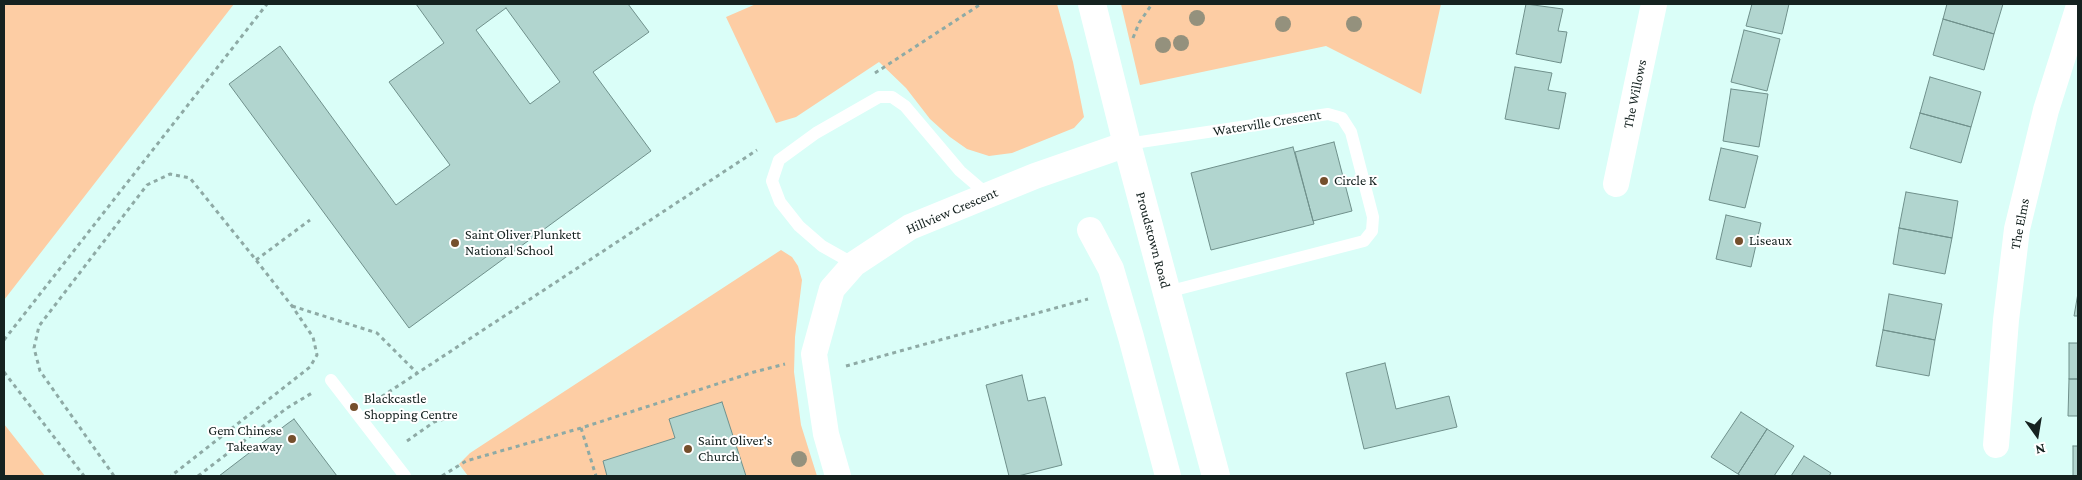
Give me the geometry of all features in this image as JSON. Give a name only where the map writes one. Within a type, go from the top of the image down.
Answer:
[{"type":"main road","name":"Proudstown Road","points":[[1092,4],[1127,144],[1216,476]]},
{"type":"street","name":"The Willows","points":[[1616,184],[1654,4]]},
{"type":"street","name":"The Elms","points":[[1996,446],[2006,320],[2017,229],[2046,110],[2078,8]]},
{"type":"street","name":"Hillview Crescent","points":[[838,476],[826,434],[814,354],[832,290],[854,264],[910,227],[1035,176],[1127,144]]},
{"type":"street","points":[[1090,230],[1111,270],[1168,476]]},
{"type":"lane","points":[[854,264],[822,246],[799,226],[780,202],[772,181],[779,160],[816,133],[879,97],[892,97],[905,106],[960,171],[988,195]]},
{"type":"lane","name":"Waterville Crescent","points":[[1127,144],[1328,114],[1342,118],[1351,132],[1374,217],[1372,231],[1364,241],[1167,292]]},
{"type":"lane","points":[[332,380],[405,476]]},
{"type":"path","points":[[4,340],[267,4]]},
{"type":"path","points":[[869,77],[981,4]]},
{"type":"path","points":[[1134,35],[1146,10],[1152,4]]},
{"type":"path","points":[[356,413],[764,146]]},
{"type":"path","points":[[114,476],[40,371],[34,348],[39,326],[148,185],[170,174],[190,178],[292,306],[313,337],[317,355],[310,367],[171,476]]},
{"type":"path","points":[[256,260],[310,220]]},
{"type":"path","points":[[843,367],[1092,298]]},
{"type":"path","points":[[292,306],[377,333],[417,374]]},
{"type":"path","points":[[442,476],[466,461],[581,428],[754,372],[792,362]]},
{"type":"path","points":[[4,372],[84,476]]},
{"type":"path","points":[[198,476],[288,408],[332,380]]},
{"type":"path","points":[[387,454],[434,422],[454,416]]},
{"type":"path","points":[[581,428],[596,476]]},
{"type":"shaded area","points":[[4,4],[234,4],[4,300]]},
{"type":"shaded area","points":[[756,4],[1057,4],[1073,62],[1084,117],[1074,128],[1012,153],[989,156],[967,149],[950,137],[930,119],[906,88],[879,62],[796,117],[776,123],[726,17]]},
{"type":"shaded area","points":[[1121,4],[1441,4],[1421,94],[1326,46],[1140,85]]},
{"type":"shaded area","points":[[781,250],[792,257],[798,266],[802,280],[795,337],[794,372],[801,425],[817,476],[746,476],[722,402],[669,419],[675,438],[603,461],[607,476],[468,476],[459,464],[470,453]]},
{"type":"shaded area","points":[[4,424],[45,476],[4,476]]},
{"type":"building","points":[[416,4],[628,4],[649,32],[593,72],[651,151],[409,328],[229,84],[280,46],[396,205],[450,165],[389,82],[444,43]],"holes":[[[506,8],[560,82],[530,104],[476,30]]]},
{"type":"building","points":[[1526,4],[1563,9],[1558,31],[1567,32],[1561,63],[1516,54]]},
{"type":"building","points":[[1752,4],[1789,4],[1782,34],[1746,26]]},
{"type":"building","points":[[1947,4],[2003,4],[1994,34],[1943,19]]},
{"type":"building","points":[[1943,19],[1994,34],[1984,70],[1933,55]]},
{"type":"building","points":[[1744,30],[1780,39],[1767,91],[1731,82]]},
{"type":"building","points":[[1515,67],[1552,73],[1548,90],[1566,93],[1559,129],[1505,119]]},
{"type":"building","points":[[1930,77],[1981,92],[1971,127],[1920,113]]},
{"type":"building","points":[[1731,89],[1768,94],[1759,147],[1723,141]]},
{"type":"building","points":[[1920,113],[1971,127],[1961,163],[1910,148]]},
{"type":"building","name":"Circle K","points":[[1334,142],[1352,211],[1313,221],[1295,152]]},
{"type":"building","name":"Circle K","points":[[1293,147],[1314,224],[1211,250],[1191,173]]},
{"type":"building","points":[[1721,148],[1758,156],[1745,208],[1709,200]]},
{"type":"building","points":[[1906,192],[1958,201],[1952,238],[1899,228]]},
{"type":"building","name":"Liseaux","points":[[1726,215],[1761,223],[1751,267],[1716,259]]},
{"type":"building","points":[[1899,228],[1952,238],[1945,274],[1893,264]]},
{"type":"building","points":[[2078,293],[2078,316],[2074,316]]},
{"type":"building","points":[[1889,294],[1942,304],[1935,340],[1883,330]]},
{"type":"building","points":[[1883,330],[1935,340],[1929,376],[1876,366]]},
{"type":"building","points":[[2069,343],[2078,343],[2078,379],[2069,379]]},
{"type":"building","points":[[1385,363],[1396,409],[1449,396],[1457,427],[1364,449],[1346,373]]},
{"type":"building","points":[[1022,375],[1028,401],[1045,397],[1062,465],[1018,476],[1009,476],[986,385]]},
{"type":"building","points":[[2069,379],[2078,379],[2078,416],[2068,416]]},
{"type":"building","name":"Saint Oliver's Church","points":[[722,402],[746,476],[607,476],[603,461],[675,438],[669,419]]},
{"type":"building","points":[[1741,412],[1767,429],[1738,474],[1711,457]]},
{"type":"building","points":[[294,419],[337,476],[219,476],[287,424]]},
{"type":"building","points":[[1767,429],[1794,446],[1774,476],[1741,476],[1738,474]]},
{"type":"building","points":[[2073,446],[2078,446],[2078,476],[2073,476]]},
{"type":"building","points":[[1804,456],[1831,473],[1829,476],[1791,476]]},
{"type":"place","name":"Circle K","points":[[1324,181]]},
{"type":"place","name":"Liseaux","points":[[1739,241]]},
{"type":"place","name":"Saint Oliver Plunkett National School","points":[[455,243]]},
{"type":"place","name":"Blackcastle Shopping Centre","points":[[354,407]]},
{"type":"place","name":"Gem Chinese Takeaway","points":[[292,439]]},
{"type":"place","name":"Saint Oliver's Church","points":[[688,449]]}]
